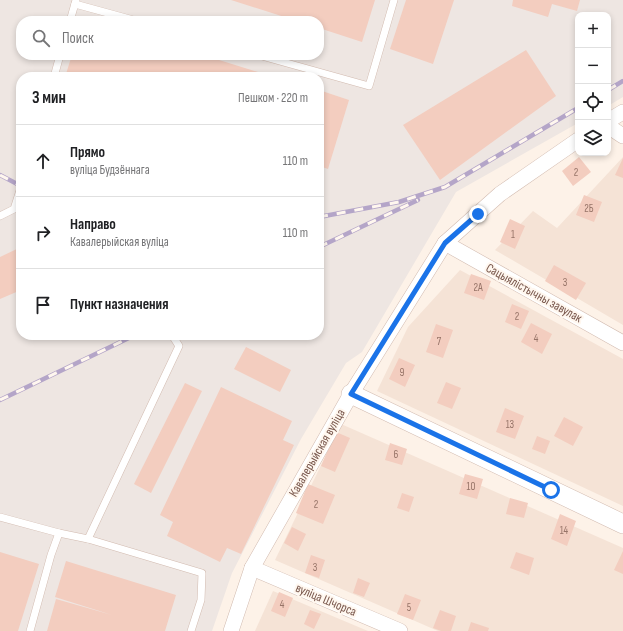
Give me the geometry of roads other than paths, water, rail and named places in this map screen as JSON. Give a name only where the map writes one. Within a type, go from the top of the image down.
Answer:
[{"type":"street","points":[[610,120],[623,112]]},
{"type":"street","points":[[611,128],[623,136]]},
{"type":"street","name":"Кавалерыйская вуліца","points":[[231,631],[252,568],[351,394],[445,243],[500,194],[575,142]]},
{"type":"street","name":"Сацыялістычны завулак","points":[[445,243],[623,343]]},
{"type":"street","points":[[351,394],[623,524]]},
{"type":"street","name":"вуліца Шчорса","points":[[252,568],[400,631]]},
{"type":"lane","points":[[324,73],[369,86],[394,0]]},
{"type":"lane","points":[[71,16],[75,2],[121,16]]},
{"type":"lane","points":[[55,72],[59,60]]},
{"type":"lane","points":[[276,60],[319,72]]},
{"type":"lane","points":[[0,216],[14,209],[16,203]]},
{"type":"lane","points":[[88,539],[179,346],[175,340]]},
{"type":"lane","points":[[0,518],[88,539],[202,573],[201,600],[191,631]]},
{"type":"lane","points":[[30,631],[51,555],[59,533]]},
{"type":"railway","points":[[611,88],[623,81]]},
{"type":"railway","points":[[324,216],[399,202],[445,187],[575,110]]},
{"type":"railway","points":[[0,175],[16,183]]},
{"type":"railway","points":[[324,245],[418,200]]},
{"type":"railway","points":[[0,400],[125,340]]}]
